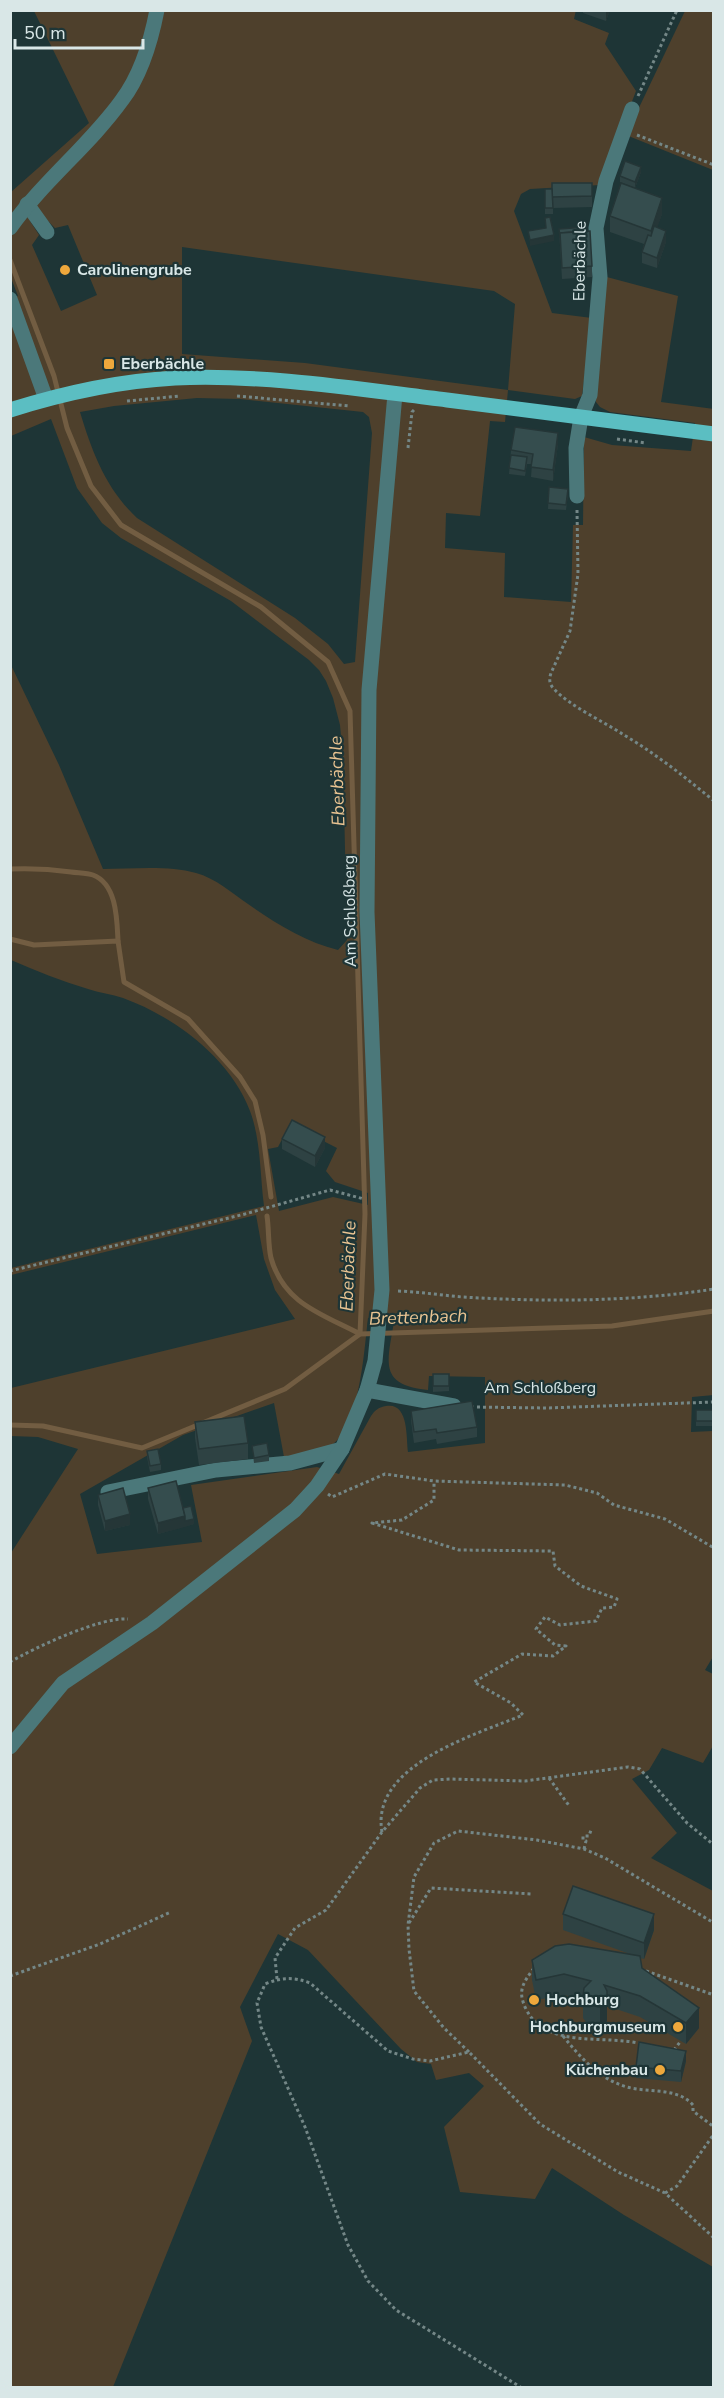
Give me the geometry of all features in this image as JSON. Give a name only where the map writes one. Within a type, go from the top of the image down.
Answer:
[{"type":"main road","points":[[10,410],[105,386],[212,377],[283,381],[714,434]]},
{"type":"street","points":[[10,228],[27,204],[88,141],[124,98],[141,65],[153,31],[157,10]]},
{"type":"street","name":"Eberbächle","points":[[577,496],[576,448],[581,417],[590,395],[600,277],[596,228],[606,181],[632,109]]},
{"type":"street","points":[[27,204],[47,232]]},
{"type":"street","points":[[10,299],[55,397]]},
{"type":"street","name":"Am Schloßberg","points":[[10,1747],[63,1683],[146,1626],[295,1510],[317,1486],[342,1449],[367,1390],[375,1361],[382,1290],[367,912],[369,690],[395,394]]},
{"type":"street","points":[[367,1390],[454,1406]]},
{"type":"street","points":[[108,1492],[216,1470],[290,1464],[342,1449]]},
{"type":"path","points":[[632,109],[677,10]]},
{"type":"path","points":[[625,129],[714,165]]},
{"type":"path","points":[[118,401],[187,395]]},
{"type":"path","points":[[229,395],[350,406]]},
{"type":"path","points":[[393,410],[412,412],[407,459]]},
{"type":"path","points":[[577,496],[578,574],[570,631],[551,673],[549,679],[551,685],[571,701],[638,743],[714,801]]},
{"type":"path","points":[[10,1270],[245,1214],[330,1190],[360,1198]]},
{"type":"path","points":[[398,1291],[462,1297],[574,1300],[661,1298],[714,1289]]},
{"type":"path","name":"Am Schloßberg","points":[[454,1406],[547,1408],[714,1402]]},
{"type":"path","points":[[317,1486],[332,1497],[385,1474],[434,1481],[565,1485],[597,1493],[614,1504],[665,1519],[714,1548]]},
{"type":"path","points":[[382,1832],[379,1817],[393,1785],[429,1755],[523,1715],[511,1703],[474,1682],[522,1654],[553,1656],[566,1646],[555,1645],[536,1629],[545,1617],[560,1625],[596,1621],[602,1608],[614,1607],[616,1599],[580,1586],[555,1566],[553,1551],[459,1550],[372,1522],[402,1520],[434,1500],[434,1481]]},
{"type":"path","points":[[10,1662],[29,1651],[104,1621],[120,1618],[137,1619],[146,1626]]},
{"type":"path","points":[[277,1979],[275,1958],[295,1928],[326,1910],[382,1832],[420,1788],[433,1780],[525,1781],[628,1767],[640,1769],[687,1823],[714,1845]]},
{"type":"path","points":[[549,1778],[570,1808]]},
{"type":"path","points":[[584,1850],[586,1841],[583,1840],[583,1836],[590,1836],[591,1830]]},
{"type":"path","points":[[714,1923],[605,1858],[584,1850],[537,1840],[458,1831],[434,1844],[414,1877],[408,1925],[414,1990],[444,2028],[540,2124],[618,2172],[665,2193],[714,2238]]},
{"type":"path","points":[[408,1925],[431,1888],[532,1894]]},
{"type":"path","points":[[10,1976],[100,1944],[171,1912]]},
{"type":"path","points":[[536,1967],[522,1983],[522,2001],[528,2014],[541,2026],[562,2036],[627,2040],[650,2047]]},
{"type":"path","points":[[638,1969],[714,1995]]},
{"type":"path","points":[[469,2052],[430,2061],[413,2059],[388,2051],[310,1983],[295,1977],[277,1979],[265,1984],[257,2003],[261,2027],[305,2127],[348,2245],[368,2281],[396,2310],[522,2388]]},
{"type":"path","points":[[562,2036],[592,2070],[627,2087],[685,2096],[693,2105],[693,2112],[714,2127]]},
{"type":"path","points":[[672,2052],[680,2042]]},
{"type":"path","points":[[665,2193],[677,2186],[714,2134]]},
{"type":"shaded area","points":[[576,10],[574,19],[609,33],[605,44],[636,91],[600,185],[530,189],[521,194],[514,211],[552,313],[592,318],[582,396],[575,399],[508,390],[505,422],[490,421],[480,516],[446,513],[445,548],[505,553],[504,597],[571,602],[573,525],[583,525],[584,437],[612,445],[691,451],[695,423],[610,412],[596,402],[595,379],[603,276],[678,296],[661,402],[714,409],[714,1395],[692,1397],[691,1432],[713,1431],[714,1655],[705,1670],[713,1674],[714,1744],[703,1763],[662,1748],[649,1770],[632,1779],[677,1833],[651,1858],[713,1891],[713,2267],[624,2215],[552,2168],[535,2199],[460,2192],[444,2127],[484,2086],[469,2073],[436,2080],[431,2064],[417,2062],[401,2049],[308,1950],[278,1934],[240,2007],[252,2041],[113,2387],[11,2387],[11,1553],[78,1449],[38,1437],[11,1436],[11,1388],[295,1319],[275,1290],[264,1259],[256,1215],[11,1275],[11,1268],[264,1206],[254,1122],[241,1092],[215,1057],[181,1028],[143,1006],[69,983],[11,960],[10,663],[59,765],[103,869],[162,868],[203,875],[291,931],[338,950],[347,940],[343,757],[340,725],[333,698],[326,681],[309,660],[231,601],[121,538],[102,523],[77,488],[51,419],[11,436],[11,299],[18,296],[11,278],[11,192],[89,123],[34,11]],"holes":[[[40,213],[55,228],[68,225],[97,295],[61,311],[32,245],[39,235],[30,221]],[[182,247],[494,291],[515,304],[508,390],[305,363],[182,354]],[[197,398],[240,399],[363,412],[369,417],[372,433],[355,662],[344,664],[328,644],[295,618],[137,518],[126,507],[101,469],[80,412],[114,406]],[[290,1124],[337,1148],[326,1171],[335,1182],[368,1193],[368,1205],[333,1197],[279,1211],[268,1149],[278,1147]],[[368,1318],[394,1321],[389,1359],[393,1377],[400,1383],[428,1390],[429,1376],[485,1377],[485,1443],[408,1452],[403,1415],[393,1406],[384,1406],[377,1409],[371,1416],[339,1474],[317,1467],[191,1485],[202,1542],[97,1554],[80,1494],[183,1435],[274,1403],[284,1457],[329,1447],[339,1438],[348,1424],[359,1388]]]},
{"type":"shaded area","points":[[685,11],[713,11],[713,170],[626,135]]},
{"type":"building","points":[[625,161],[641,167],[635,182],[620,176]]},
{"type":"building","points":[[552,183],[592,183],[592,196],[552,197]]},
{"type":"building","points":[[621,183],[662,198],[651,231],[610,216]]},
{"type":"building","points":[[545,189],[552,189],[553,208],[545,208]]},
{"type":"building","points":[[550,217],[554,235],[530,240],[528,231],[546,228],[545,218]]},
{"type":"building","points":[[654,226],[666,231],[657,258],[642,252]]},
{"type":"building","points":[[586,227],[586,231],[560,233],[560,238],[559,229]]},
{"type":"building","points":[[590,231],[592,266],[562,268],[560,233]]},
{"type":"building","points":[[515,427],[558,433],[553,470],[531,467],[533,454],[511,450]]},
{"type":"building","points":[[511,455],[527,457],[525,471],[509,468]]},
{"type":"building","points":[[549,487],[568,489],[566,505],[548,503]]},
{"type":"building","points":[[292,1120],[325,1137],[315,1156],[282,1139]]},
{"type":"building","points":[[433,1374],[449,1374],[449,1386],[433,1386]]},
{"type":"building","points":[[472,1401],[477,1427],[437,1433],[436,1429],[414,1432],[411,1411]]},
{"type":"building","points":[[696,1410],[714,1410],[714,1421],[696,1421]]},
{"type":"building","points":[[244,1416],[248,1443],[199,1449],[195,1422]]},
{"type":"building","points":[[267,1443],[269,1455],[254,1458],[252,1446]]},
{"type":"building","points":[[158,1449],[161,1464],[150,1466],[147,1451]]},
{"type":"building","points":[[176,1481],[185,1516],[158,1523],[148,1488]]},
{"type":"building","points":[[123,1488],[130,1514],[105,1521],[98,1495]]},
{"type":"building","points":[[191,1506],[194,1519],[185,1521],[183,1508]]},
{"type":"building","points":[[573,1886],[654,1914],[644,1943],[563,1914]]},
{"type":"building","points":[[569,1944],[640,1956],[642,1968],[699,2008],[686,2023],[640,1996],[604,1985],[607,1991],[607,2001],[600,2007],[589,2005],[583,1997],[584,1988],[591,1981],[564,1974],[536,1980],[532,1960],[555,1946]]},
{"type":"building","points":[[639,2042],[686,2051],[681,2071],[636,2067]]},
{"type":"waterway","name":"Eberbächle","points":[[10,260],[54,376],[67,428],[91,486],[121,525],[261,607],[328,662],[350,711],[365,1214],[360,1334],[306,1306],[285,1286],[271,1258],[267,1216]]},
{"type":"waterway","points":[[10,869],[85,873],[101,880],[107,886],[114,904],[118,941]]},
{"type":"waterway","points":[[10,939],[34,945],[118,941],[124,982],[188,1019],[240,1077],[255,1101],[263,1135],[271,1197]]},
{"type":"waterway","name":"Brettenbach","points":[[10,1425],[43,1426],[142,1448],[285,1389],[360,1334],[612,1326],[714,1311]]},
{"type":"place","name":"Carolinengrube","points":[[65,270]]},
{"type":"place","name":"Eberbächle","points":[[109,364]]},
{"type":"place","name":"Hochburg","points":[[534,2000]]},
{"type":"place","name":"Hochburgmuseum","points":[[678,2027]]},
{"type":"place","name":"Küchenbau","points":[[660,2070]]}]
